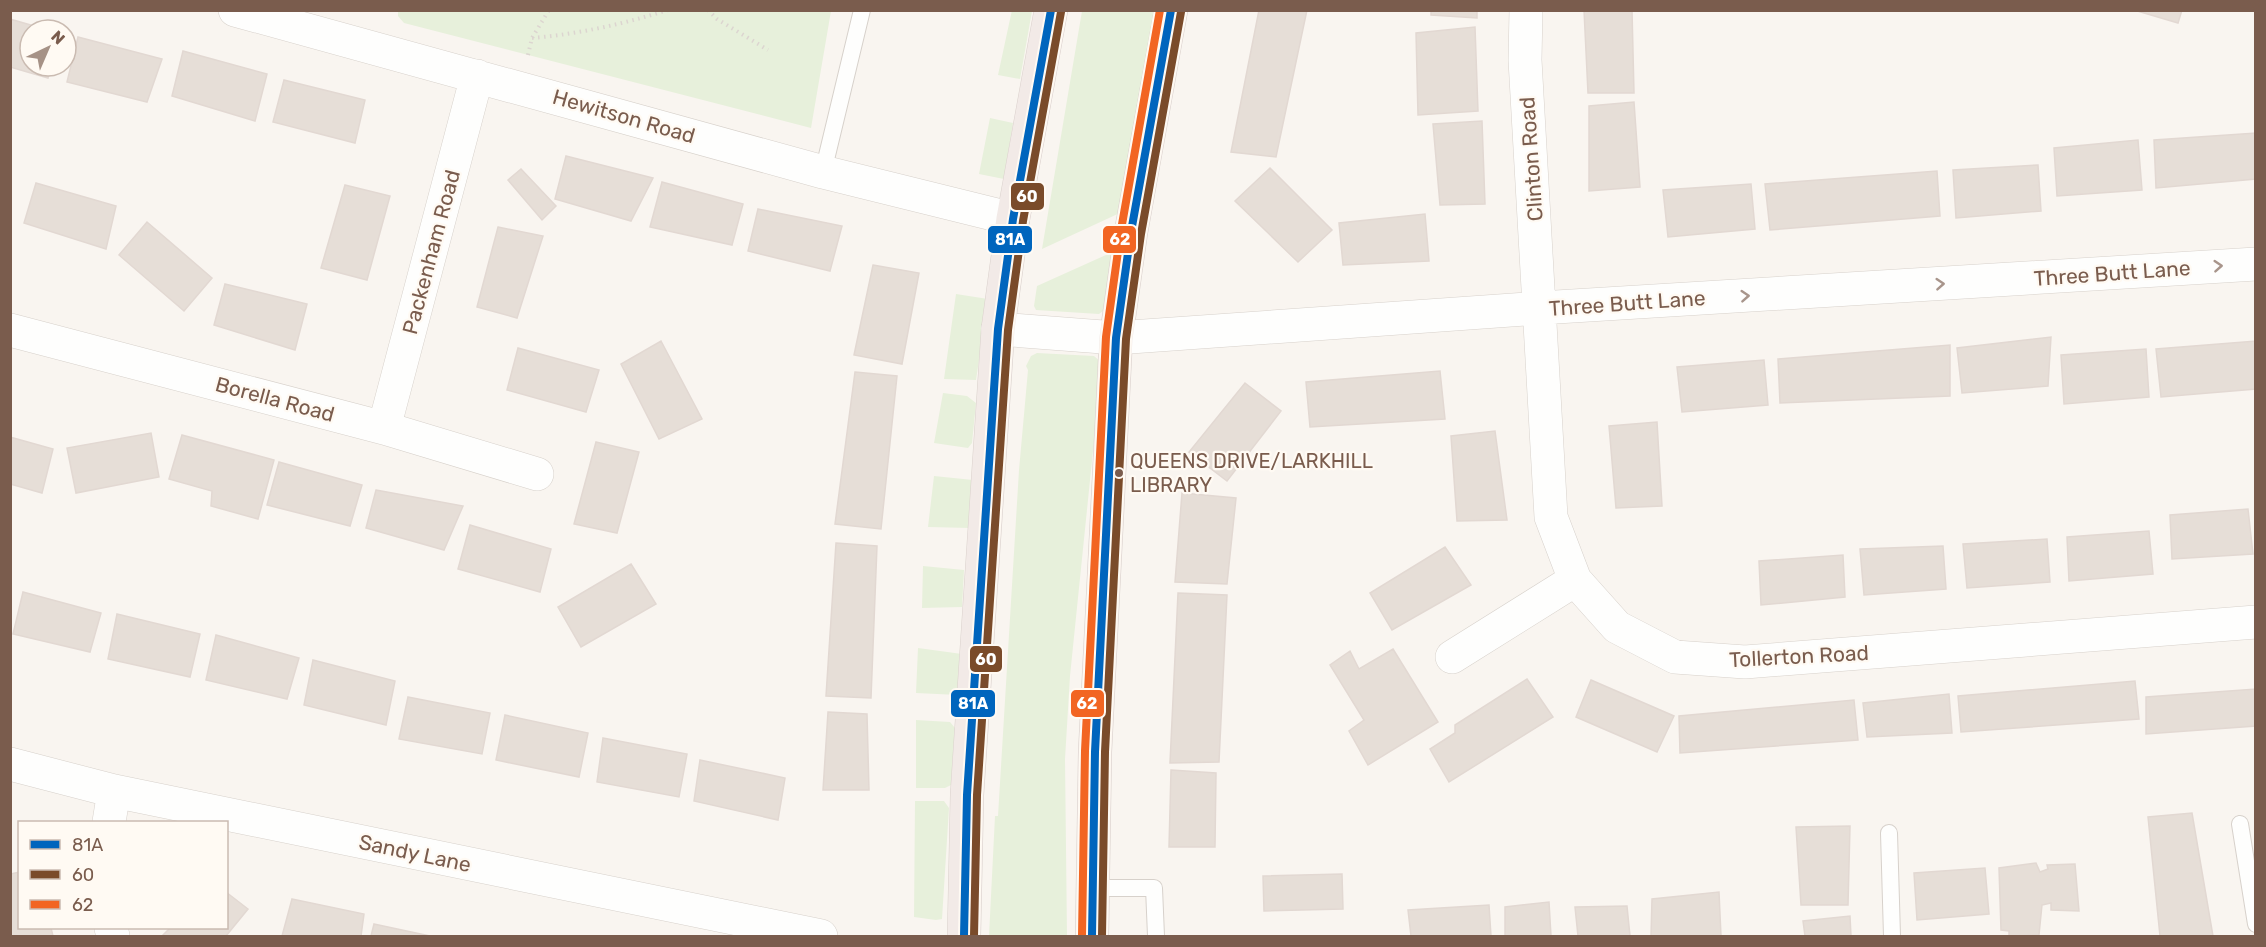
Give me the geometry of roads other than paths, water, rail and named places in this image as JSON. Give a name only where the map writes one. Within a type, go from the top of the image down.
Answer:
[{"type":"highway","points":[[964,936],[967,795],[998,329],[1013,219],[1051,10]]},
{"type":"highway","points":[[1092,936],[1095,752],[1116,338],[1131,231],[1171,10]]},
{"type":"street","name":"Hewitson Road","points":[[235,10],[823,172],[1013,219]]},
{"type":"street","name":"Clinton Road","points":[[1526,10],[1524,60],[1540,308]]},
{"type":"street","name":"Packenham Road","points":[[384,428],[477,76]]},
{"type":"street","name":"Three Butt Lane","points":[[998,329],[1116,338],[1540,308],[2256,264]]},
{"type":"street","name":"Tollerton Road","points":[[1540,308],[1551,517],[1575,580],[1617,627],[1675,657],[1745,662],[2256,622]]},
{"type":"street","name":"Borella Road","points":[[10,330],[384,428],[537,474]]},
{"type":"street","points":[[1452,657],[1575,580]]},
{"type":"street","name":"Sandy Lane","points":[[10,764],[112,807],[189,821]]},
{"type":"street","name":"Sandy Lane","points":[[228,828],[820,936]]},
{"type":"lane","points":[[823,172],[862,10]]},
{"type":"lane","points":[[2240,824],[2256,924]]},
{"type":"lane","points":[[1889,833],[1892,936]]},
{"type":"lane","points":[[1093,888],[1154,888],[1156,936]]},
{"type":"place","name":"QUEENS DRIVE/LARKHILL LIBRARY","points":[[1119,473]]}]
